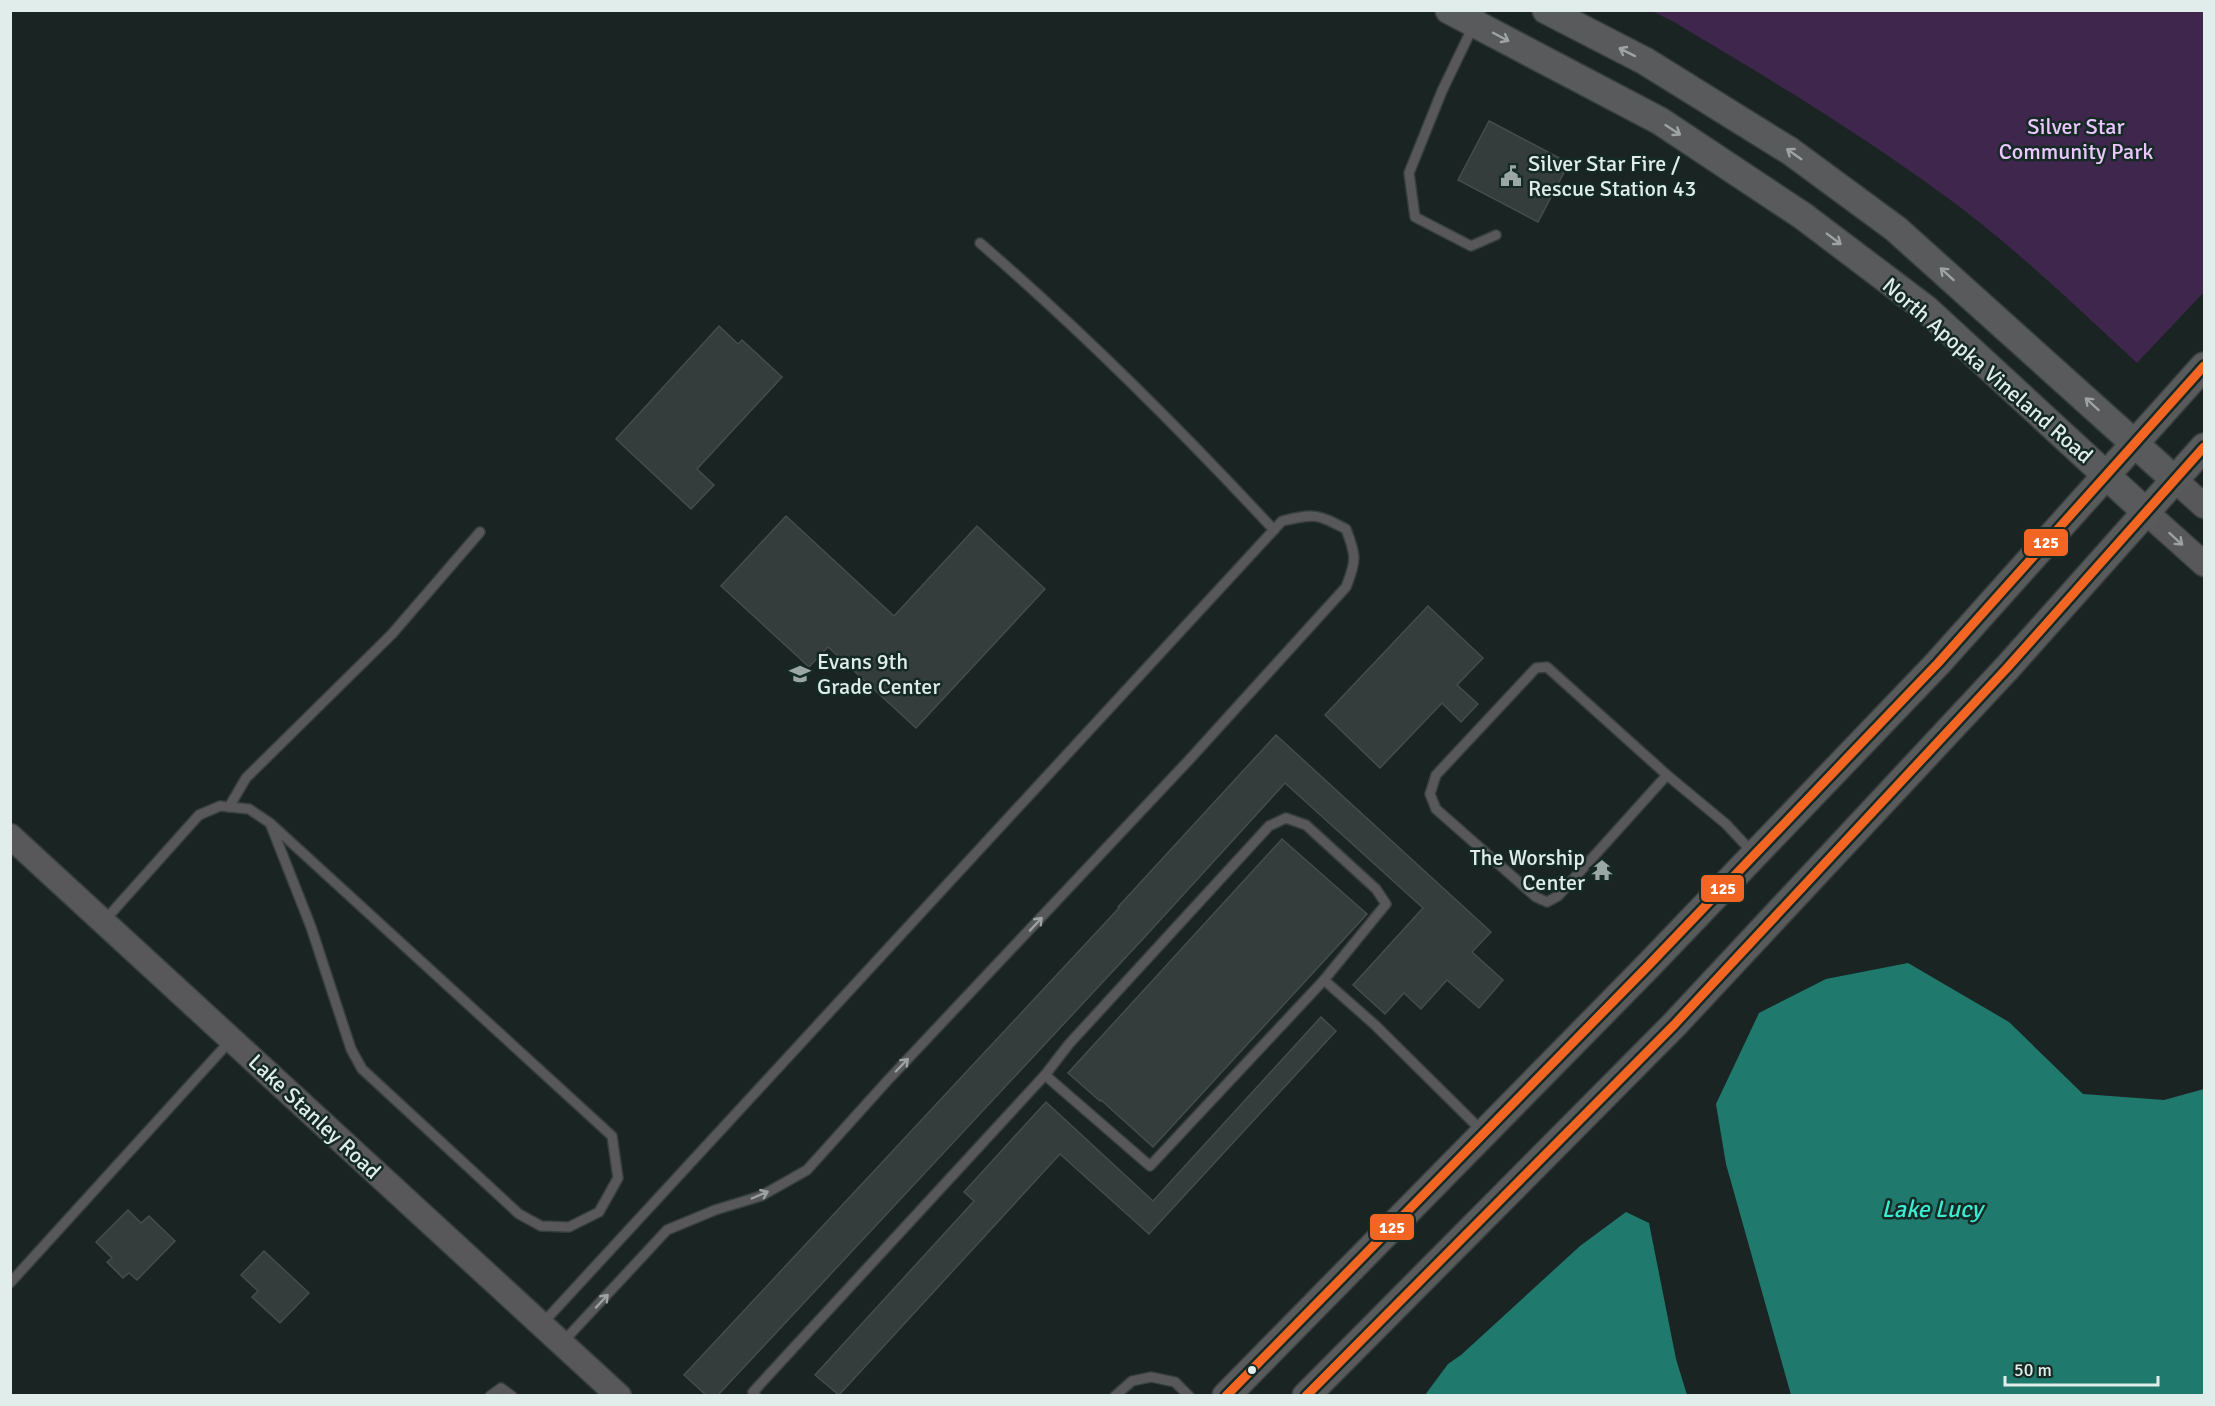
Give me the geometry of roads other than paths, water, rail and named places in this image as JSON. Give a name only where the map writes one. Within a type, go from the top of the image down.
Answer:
[{"type":"main road","name":"North Apopka Vineland Road","points":[[1449,10],[1478,17],[1660,121],[1803,216],[1926,309],[2147,513]]},
{"type":"main road","name":"North Apopka Vineland Road","points":[[1546,10],[1645,62],[1780,145],[1896,229],[2175,480]]},
{"type":"main road","points":[[1226,1395],[1484,1133],[1938,663],[2205,366]]},
{"type":"main road","points":[[1306,1395],[1674,1025],[2007,668],[2205,447]]},
{"type":"street","name":"North Apopka Vineland Road","points":[[2175,480],[2205,507]]},
{"type":"street","name":"North Apopka Vineland Road","points":[[2147,513],[2205,564]]},
{"type":"street","name":"Lake Stanley Road","points":[[10,836],[619,1395]]},
{"type":"lane","points":[[1478,17],[1442,92],[1409,173],[1415,217],[1471,246],[1496,236]]},
{"type":"lane","points":[[980,243],[1052,305],[1274,530]]},
{"type":"lane","points":[[541,1324],[1282,520],[1322,516],[1346,529],[1354,550],[1354,566],[1346,587],[807,1170],[760,1196],[715,1210],[668,1230],[562,1343]]},
{"type":"lane","points":[[229,807],[246,778],[392,634],[480,532]]},
{"type":"lane","points":[[1667,775],[1558,896],[1547,902],[1536,897],[1436,809],[1430,794],[1436,775],[1536,668],[1546,667],[1667,775],[1726,824],[1754,855]]},
{"type":"lane","points":[[103,922],[199,815],[220,806],[249,809],[270,823],[612,1136],[618,1178],[599,1212],[569,1227],[541,1226],[519,1214],[362,1069],[351,1048],[311,927],[270,823]]},
{"type":"lane","points":[[756,1395],[753,1392],[1045,1075],[1069,1044],[1269,826],[1286,818],[1306,825],[1376,889],[1386,904],[1324,980],[1150,1166],[1045,1075]]},
{"type":"lane","points":[[1324,980],[1375,1025],[1484,1133]]},
{"type":"lane","points":[[10,1283],[232,1039]]},
{"type":"lane","points":[[1115,1395],[1132,1381],[1151,1377],[1174,1382],[1189,1395]]},
{"type":"lane","points":[[490,1395],[501,1388],[512,1395]]},
{"type":"water","name":"Lake Lucy","points":[[1908,963],[2009,1022],[2083,1094],[2164,1100],[2204,1089],[2204,1395],[1791,1395],[1726,1164],[1716,1104],[1759,1013],[1826,979]]},
{"type":"water","points":[[1626,1212],[1649,1223],[1676,1359],[1687,1395],[1425,1395],[1448,1364],[1461,1355],[1580,1246]]},
{"type":"place","name":"Silver Star Fire / Rescue Station 43","points":[[1511,176]]},
{"type":"place","name":"Evans 9th Grade Center","points":[[800,674]]},
{"type":"place","name":"The Worship Center","points":[[1602,870]]},
{"type":"park label","name":"Silver Star Community Park","points":[[2076,138]]}]
